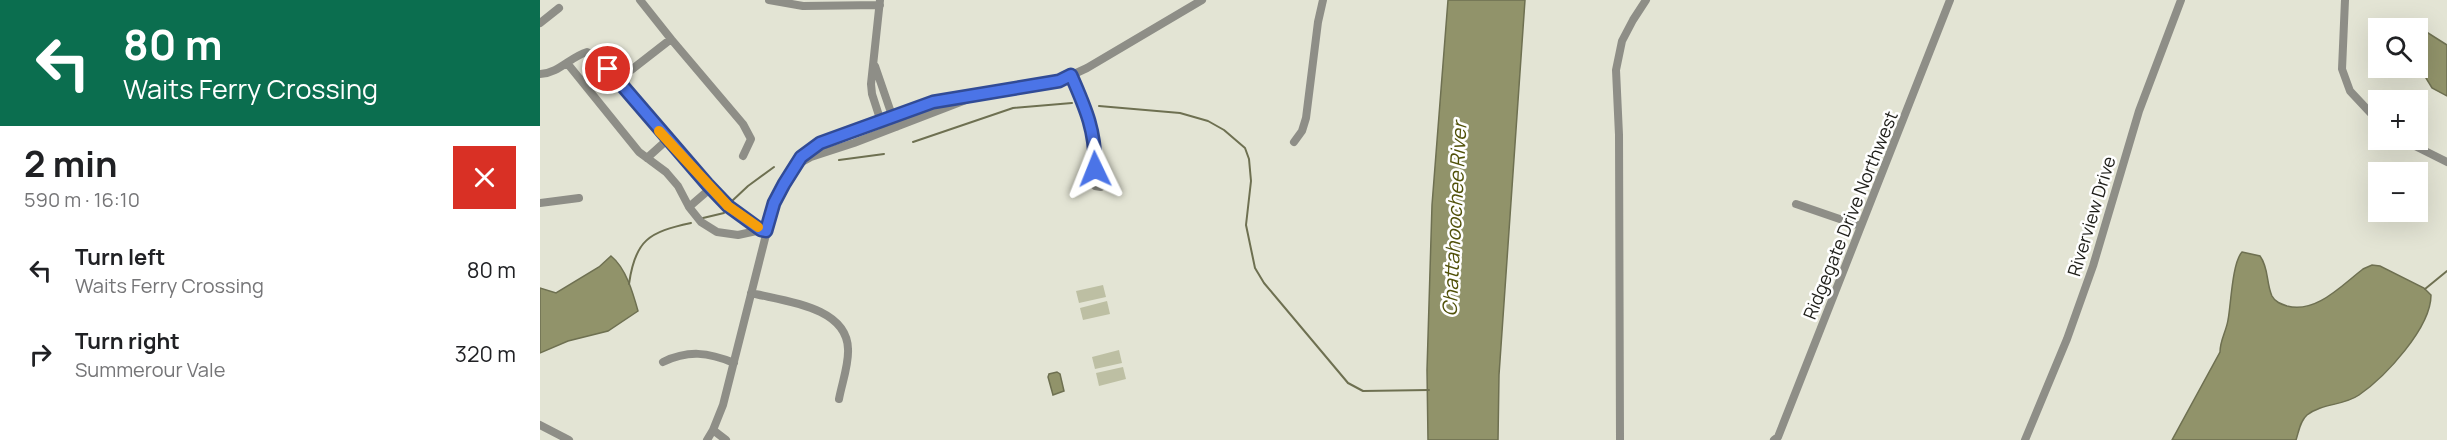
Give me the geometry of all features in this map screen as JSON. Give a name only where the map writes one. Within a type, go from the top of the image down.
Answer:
[{"type":"street","points":[[640,0],[743,124],[751,139],[743,156]]},
{"type":"street","points":[[769,0],[803,6],[880,3],[872,94],[884,131]]},
{"type":"street","points":[[707,440],[723,405],[752,293],[764,230],[779,194],[808,151],[820,143],[933,102],[1059,81],[1202,0]]},
{"type":"street","points":[[1294,142],[1306,118],[1318,22],[1323,0]]},
{"type":"street","points":[[1620,440],[1619,135],[1616,70],[1622,41],[1646,0]]},
{"type":"street","name":"Ridgegate Drive Northwest","points":[[1774,440],[1778,437],[1950,0]]},
{"type":"street","name":"Riverview Drive","points":[[2025,440],[2067,339],[2093,266],[2139,111],[2181,0]]},
{"type":"street","points":[[2345,0],[2342,69],[2350,91],[2368,110]]},
{"type":"street","points":[[540,23],[559,8]]},
{"type":"street","points":[[617,81],[671,39]]},
{"type":"street","points":[[540,74],[549,74],[587,51],[598,58],[667,140],[728,206],[764,230]]},
{"type":"street","points":[[567,63],[639,152],[666,172],[678,186],[689,207],[701,222],[717,232],[738,235],[764,230]]},
{"type":"street","points":[[874,63],[896,127]]},
{"type":"street","points":[[1071,75],[1090,118],[1096,146],[1095,169]]},
{"type":"street","points":[[799,163],[810,156],[978,96]]},
{"type":"street","points":[[647,158],[667,140]]},
{"type":"street","points":[[2423,150],[2447,162]]},
{"type":"street","points":[[689,207],[711,188]]},
{"type":"street","points":[[540,203],[579,198]]},
{"type":"street","points":[[1796,204],[1860,226]]},
{"type":"street","points":[[752,293],[823,312],[840,324],[846,336],[848,349],[839,399]]},
{"type":"street","points":[[663,362],[678,355],[697,353],[715,355],[734,363]]},
{"type":"street","points":[[540,425],[568,440]]},
{"type":"street","points":[[713,430],[726,440]]},
{"type":"shaded area","points":[[1103,285],[1106,297],[1079,303],[1076,291]]},
{"type":"shaded area","points":[[1107,301],[1110,314],[1083,320],[1080,308]]},
{"type":"shaded area","points":[[1119,350],[1122,363],[1095,369],[1092,357]]},
{"type":"shaded area","points":[[1123,367],[1126,379],[1099,386],[1096,373]]},
{"type":"water","name":"Chattahoochee River","points":[[1448,0],[1525,0],[1499,375],[1498,440],[1428,440],[1427,370],[1432,205]]},
{"type":"water","points":[[2428,33],[2447,45],[2447,96],[2432,88],[2426,78],[2428,78]]},
{"type":"water","points":[[2242,252],[2260,256],[2265,265],[2272,296],[2280,304],[2298,307],[2318,302],[2372,265],[2380,266],[2424,288],[2431,295],[2429,308],[2405,351],[2370,387],[2353,399],[2319,408],[2307,415],[2301,423],[2296,440],[2172,440],[2220,352],[2228,320],[2234,274]]},
{"type":"water","points":[[611,256],[625,274],[638,311],[608,331],[568,341],[540,353],[540,288],[556,293],[599,267]]},
{"type":"water","points":[[1057,372],[1060,374],[1064,391],[1053,395],[1048,377],[1049,374]]},
{"type":"waterway","points":[[913,142],[1013,108],[1072,103]]},
{"type":"waterway","points":[[1099,106],[1180,113],[1208,121],[1224,130],[1245,148],[1249,159],[1251,181],[1246,225],[1255,268],[1264,283],[1348,383],[1363,391],[1429,390]]},
{"type":"waterway","points":[[839,160],[884,154]]},
{"type":"waterway","points":[[732,201],[774,167]]},
{"type":"waterway","points":[[703,218],[724,213]]},
{"type":"waterway","points":[[629,284],[635,257],[646,240],[664,230],[691,223]]},
{"type":"waterway","points":[[2425,289],[2447,271]]},
{"type":"slow traffic","points":[[659,131],[728,206],[758,227]]},
{"type":"route","points":[[608,69],[707,184],[728,206],[761,230],[766,231],[774,203],[801,157],[820,143],[921,105],[1059,81],[1071,75],[1090,118],[1096,146],[1095,169]]}]
